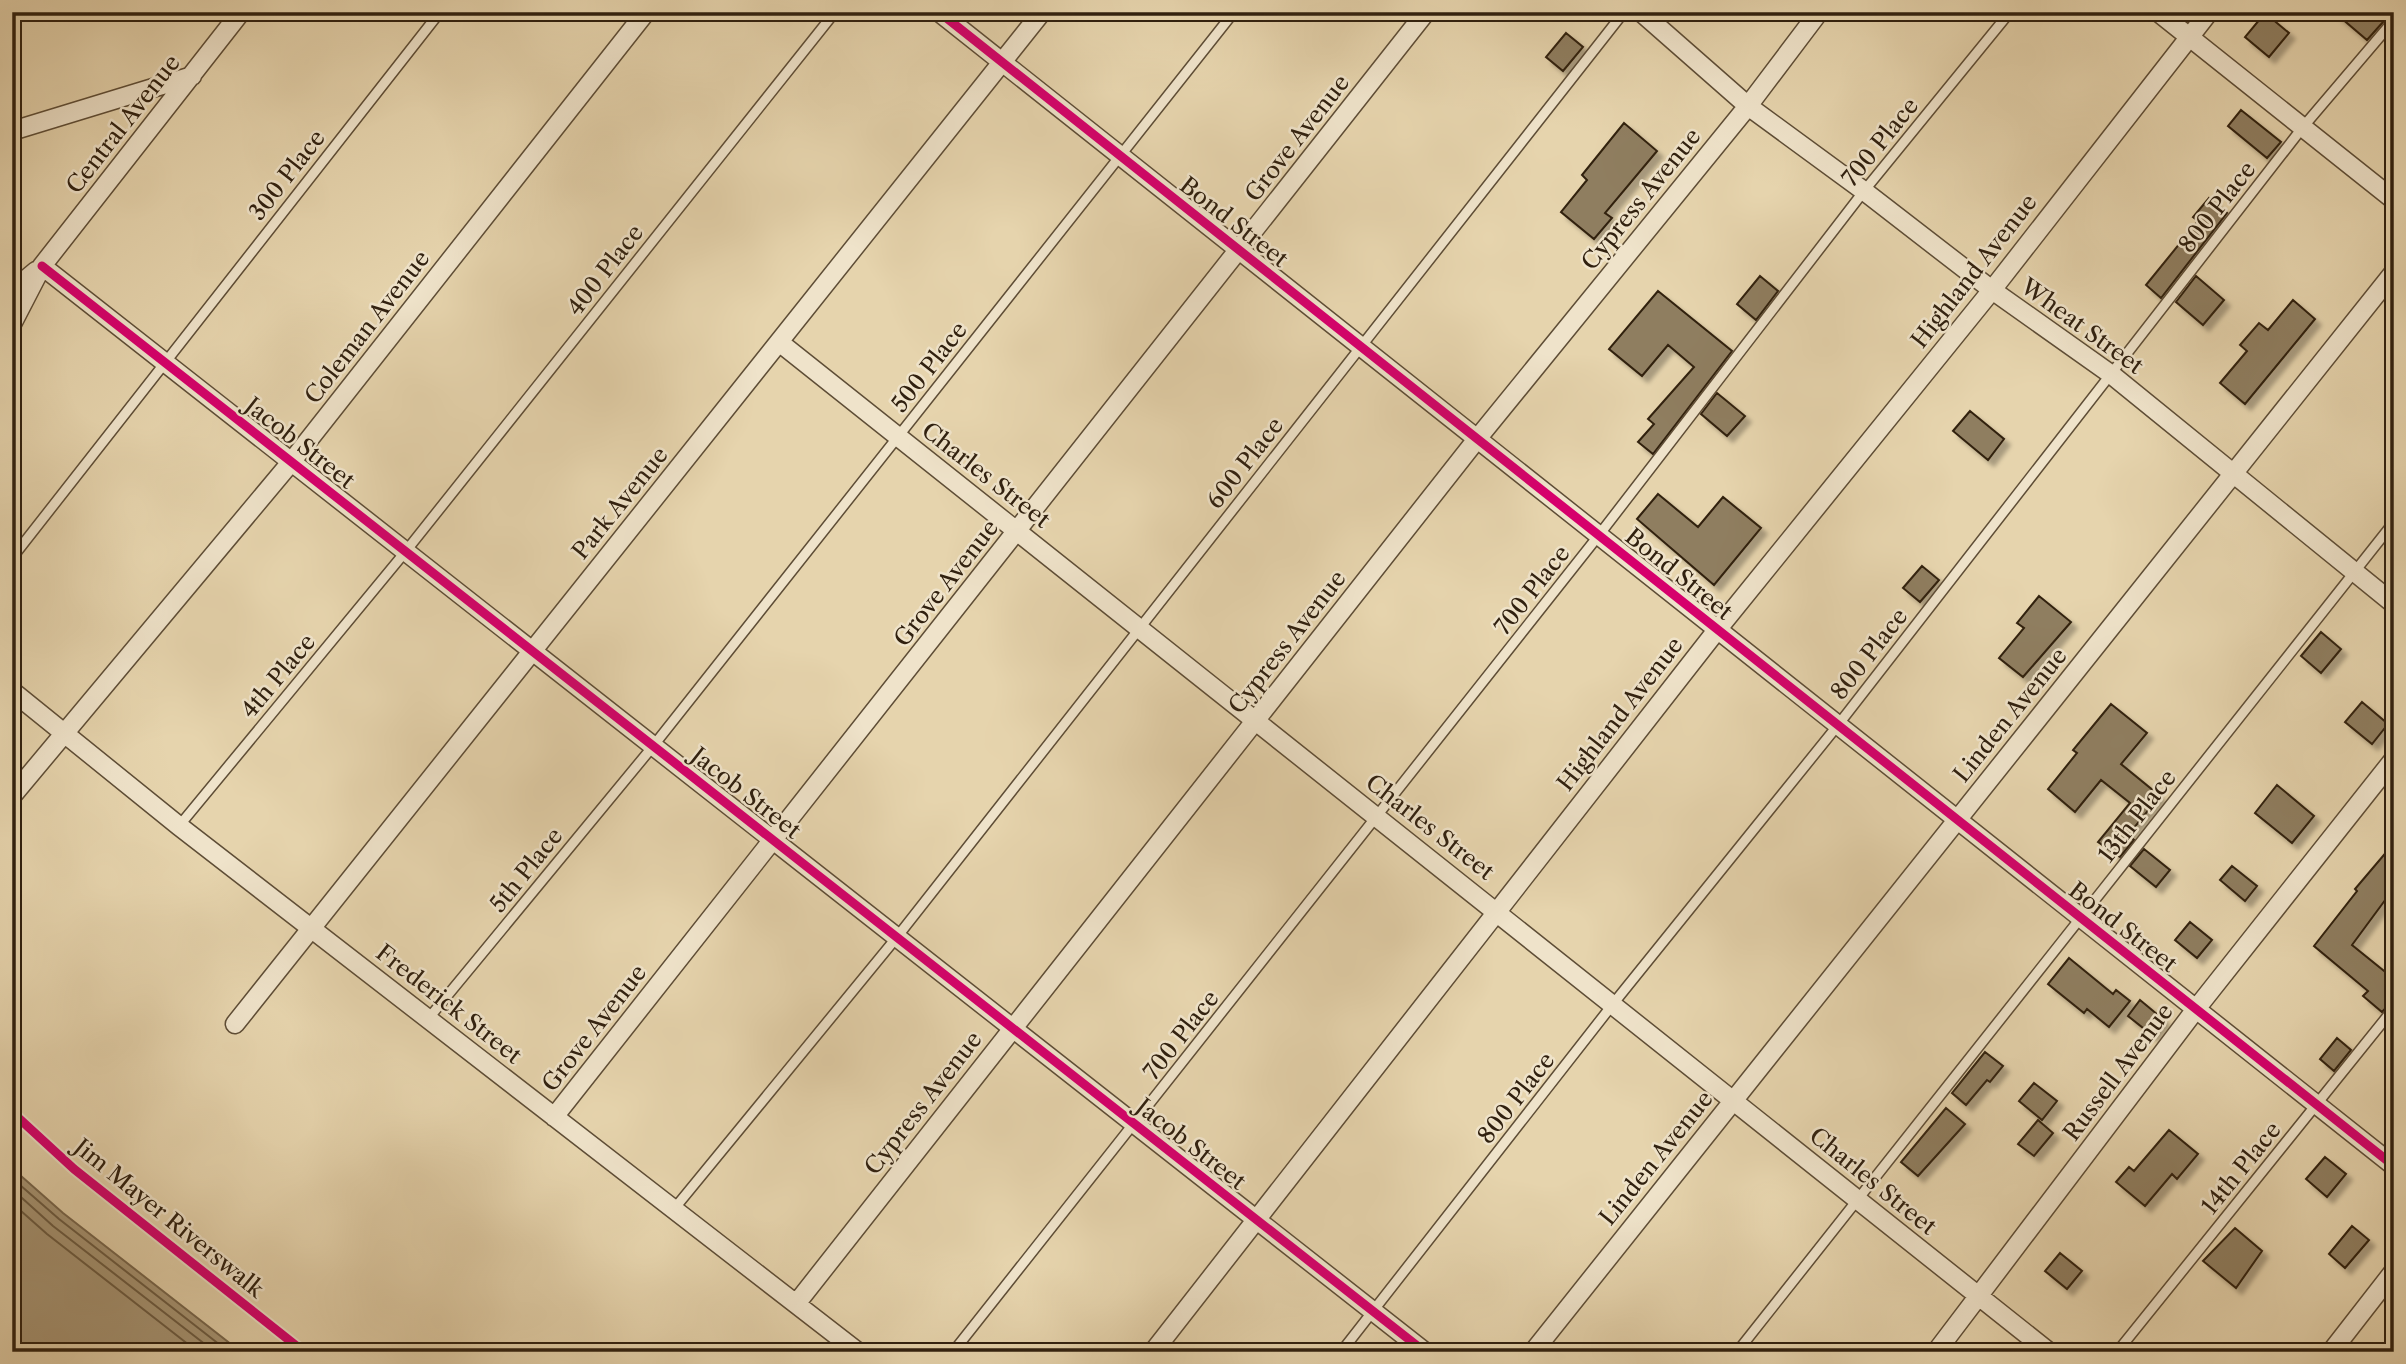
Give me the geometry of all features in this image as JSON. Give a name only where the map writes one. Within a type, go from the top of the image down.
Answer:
[{"type":"street","name":"Central Avenue","points":[[12,324],[42,266],[241,12]]},
{"type":"street","name":"Coleman Avenue","points":[[12,796],[292,461],[646,12]]},
{"type":"street","name":"Bond Street","points":[[939,12],[2394,1166]]},
{"type":"street","name":"Park Avenue","points":[[235,1024],[1042,12]]},
{"type":"street","name":"Grove Avenue","points":[[554,1117],[1426,12]]},
{"type":"street","name":"Wheat Street","points":[[1641,12],[1748,106],[1992,290],[2112,375],[2394,604]]},
{"type":"street","name":"Cypress Avenue","points":[[796,1304],[1477,439],[1748,106],[1819,12]]},
{"type":"street","points":[[2158,12],[2394,200]]},
{"type":"street","name":"Highland Avenue","points":[[1153,1352],[1717,629],[1992,290],[2209,12]]},
{"type":"street","points":[[12,131],[192,76]]},
{"type":"street","name":"Central Avenue","points":[[12,291],[42,266]]},
{"type":"street","points":[[12,275],[42,266]]},
{"type":"street","name":"Jacob Street","points":[[42,266],[1425,1352]]},
{"type":"street","name":"Linden Avenue","points":[[1533,1352],[2394,272]]},
{"type":"street","name":"Charles Street","points":[[779,342],[2049,1352]]},
{"type":"street","name":"Frederick Street","points":[[12,691],[179,826],[858,1352]]},
{"type":"street","name":"Russell Avenue","points":[[1936,1352],[2196,1009],[2394,759]]},
{"type":"street","points":[[2331,1352],[2394,1271]]},
{"type":"lane","name":"300 Place","points":[[12,558],[440,12]]},
{"type":"lane","name":"400 Place","points":[[407,551],[835,12]]},
{"type":"lane","name":"500 Place","points":[[654,746],[1234,12]]},
{"type":"lane","name":"600 Place","points":[[674,1209],[897,937],[1623,12]]},
{"type":"lane","name":"700 Place","points":[[953,1352],[1599,536],[1864,191],[2010,12]]},
{"type":"lane","name":"800 Place","points":[[1341,1352],[1613,1004],[1838,725],[2303,127],[2394,20]]},
{"type":"lane","name":"13th Place","points":[[1737,1352],[2394,522]]},
{"type":"lane","name":"4th Place","points":[[179,826],[407,551]]},
{"type":"lane","name":"5th Place","points":[[429,1019],[654,746]]},
{"type":"lane","name":"14th Place","points":[[2117,1352],[2394,1008]]},
{"type":"water","points":[[12,1168],[63,1213],[241,1352],[12,1352]]},
{"type":"building","points":[[2334,12],[2371,12],[2383,22],[2367,40]]},
{"type":"building","points":[[2265,13],[2289,33],[2269,57],[2245,37]]},
{"type":"building","points":[[1566,33],[1583,47],[1563,71],[1546,57]]},
{"type":"building","points":[[2241,110],[2281,142],[2267,158],[2228,126]]},
{"type":"building","points":[[1624,123],[1657,151],[1605,213],[1612,218],[1594,239],[1561,212],[1587,180],[1582,175]]},
{"type":"building","points":[[2209,198],[2227,213],[2161,298],[2146,285],[2198,221],[2193,217]]},
{"type":"building","points":[[1760,276],[1778,291],[1756,320],[1737,304]]},
{"type":"building","points":[[2196,276],[2224,300],[2203,325],[2176,302]]},
{"type":"building","points":[[1658,291],[1732,351],[1653,454],[1638,442],[1654,424],[1648,419],[1694,367],[1668,345],[1642,376],[1609,349]]},
{"type":"building","points":[[2293,300],[2315,319],[2245,404],[2220,383],[2247,351],[2240,345],[2259,323],[2268,330]]},
{"type":"building","points":[[1717,393],[1745,416],[1727,436],[1701,414]]},
{"type":"building","points":[[1970,411],[2004,439],[1988,460],[1953,431]]},
{"type":"building","points":[[1658,494],[1698,527],[1723,497],[1761,528],[1714,585],[1637,519]]},
{"type":"building","points":[[1922,566],[1939,580],[1920,602],[1903,588]]},
{"type":"building","points":[[2039,596],[2071,622],[2023,677],[1999,658],[2024,628],[2017,623]]},
{"type":"building","points":[[2321,632],[2341,649],[2321,673],[2301,656]]},
{"type":"building","points":[[2362,702],[2388,724],[2372,744],[2345,722]]},
{"type":"building","points":[[2111,704],[2147,733],[2121,764],[2160,796],[2128,835],[2134,840],[2120,857],[2098,842],[2130,803],[2101,780],[2075,812],[2048,789],[2077,753],[2073,750]]},
{"type":"building","points":[[2277,785],[2314,816],[2292,843],[2255,813]]},
{"type":"building","points":[[2394,843],[2394,888],[2352,945],[2394,979],[2394,999],[2382,1012],[2363,996],[2368,991],[2314,946],[2357,891],[2355,889]]},
{"type":"building","points":[[2144,849],[2170,870],[2156,887],[2130,866]]},
{"type":"building","points":[[2232,866],[2257,886],[2245,901],[2220,880]]},
{"type":"building","points":[[2190,922],[2212,940],[2197,958],[2175,940]]},
{"type":"building","points":[[2069,958],[2113,994],[2116,990],[2130,1001],[2109,1027],[2087,1009],[2084,1013],[2048,984]]},
{"type":"building","points":[[2140,1000],[2164,1020],[2152,1035],[2128,1016]]},
{"type":"building","points":[[2337,1038],[2351,1050],[2334,1071],[2320,1059]]},
{"type":"building","points":[[1985,1052],[2003,1066],[1966,1105],[1952,1093]]},
{"type":"building","points":[[2034,1083],[2057,1101],[2042,1120],[2019,1101]]},
{"type":"building","points":[[1946,1108],[1965,1124],[1918,1176],[1901,1162]]},
{"type":"building","points":[[2038,1120],[2053,1133],[2034,1156],[2018,1144]]},
{"type":"building","points":[[2169,1130],[2198,1154],[2177,1179],[2172,1174],[2145,1206],[2116,1182],[2129,1167],[2134,1171]]},
{"type":"building","points":[[2325,1157],[2346,1174],[2327,1197],[2306,1179]]},
{"type":"building","points":[[2352,1226],[2369,1240],[2345,1268],[2329,1254]]},
{"type":"building","points":[[2235,1228],[2262,1251],[2236,1288],[2203,1261]]},
{"type":"building","points":[[2060,1253],[2082,1271],[2067,1289],[2045,1271]]},
{"type":"cycle path","points":[[939,12],[2394,1166]]},
{"type":"cycle path","points":[[42,266],[1425,1352]]},
{"type":"cycle path","name":"Jim Mayer Riverswalk","points":[[12,1112],[74,1169],[304,1352]]}]
